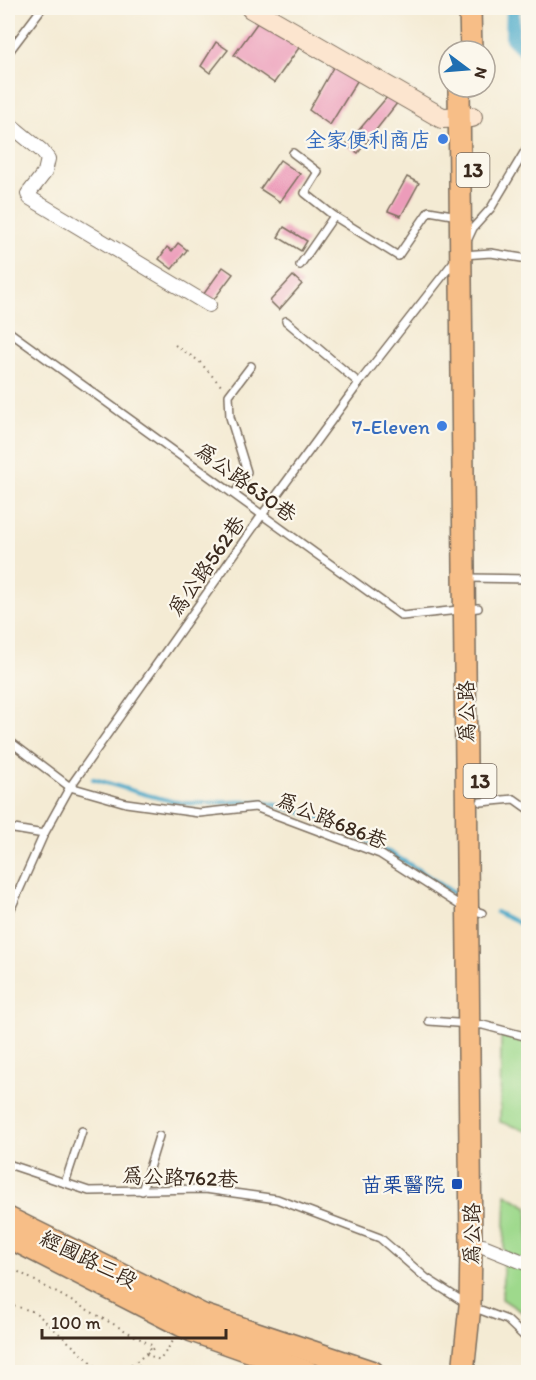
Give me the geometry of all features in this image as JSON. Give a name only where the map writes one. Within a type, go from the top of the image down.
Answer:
[{"type":"main road","points":[[458,8],[458,39]]},
{"type":"main road","points":[[470,8],[471,39]]},
{"type":"main road","name":"為公路","points":[[462,99],[466,118]]},
{"type":"main road","name":"為公路","points":[[470,99],[466,118],[476,911],[477,1372]]},
{"type":"main road","name":"為公路","points":[[471,609],[481,802],[476,911]]},
{"type":"main road","name":"經國路三段","points":[[8,1218],[203,1315],[373,1372]]},
{"type":"main road","name":"經國路三段","points":[[8,1237],[192,1331],[308,1372]]},
{"type":"main road","name":"為公路","points":[[463,1372],[477,1307]]},
{"type":"street","points":[[251,8],[442,118],[466,118]]},
{"type":"street","points":[[8,123],[48,159],[45,172],[28,194],[30,198],[209,305]]},
{"type":"street","points":[[477,1246],[528,1264]]},
{"type":"lane","points":[[8,53],[42,8]]},
{"type":"lane","points":[[293,153],[318,171],[305,193],[334,216],[398,256],[429,211],[467,222],[491,208],[528,146]]},
{"type":"lane","points":[[300,265],[334,216]]},
{"type":"lane","points":[[468,254],[491,253],[528,259]]},
{"type":"lane","name":"為公路562巷","points":[[8,915],[44,834],[70,787],[262,515],[359,383],[468,254]]},
{"type":"lane","points":[[286,321],[359,383]]},
{"type":"lane","name":"為公路630巷","points":[[8,331],[402,616],[471,609]]},
{"type":"lane","points":[[236,494],[247,472],[230,417],[228,395],[251,366]]},
{"type":"lane","points":[[472,578],[528,579]]},
{"type":"lane","name":"為公路686巷","points":[[8,740],[70,787],[126,803],[199,813],[255,807],[380,854],[476,911]]},
{"type":"lane","points":[[481,802],[514,799],[528,809]]},
{"type":"lane","points":[[8,828],[44,834]]},
{"type":"lane","points":[[429,1021],[476,1025],[528,1037]]},
{"type":"lane","points":[[65,1183],[82,1131]]},
{"type":"lane","points":[[142,1191],[159,1136]]},
{"type":"lane","name":"為公路762巷","points":[[8,1164],[89,1191],[205,1189],[277,1199],[380,1238],[426,1278],[477,1307],[507,1320],[528,1340]]},
{"type":"path","points":[[175,345],[199,361],[228,395]]},
{"type":"path","points":[[8,1266],[153,1346],[139,1361],[123,1369],[84,1372]]},
{"type":"path","points":[[8,1304],[35,1312],[100,1371]]},
{"type":"path","points":[[146,1354],[160,1360],[174,1340]]},
{"type":"path","points":[[8,1369],[18,1372]]},
{"type":"green space","points":[[501,1036],[528,1043],[528,1131],[500,1122]]},
{"type":"green space","points":[[506,1194],[528,1207],[528,1316],[502,1299]]},
{"type":"building","points":[[258,22],[301,45],[274,83],[234,55]]},
{"type":"building","points":[[216,42],[228,50],[210,73],[201,66]]},
{"type":"building","points":[[335,64],[359,78],[330,125],[309,110]]},
{"type":"building","points":[[388,96],[398,102],[358,153],[346,145]]},
{"type":"building","points":[[280,160],[300,174],[280,202],[260,189]]},
{"type":"building","points":[[407,177],[419,183],[401,216],[388,211]]},
{"type":"building","points":[[284,227],[307,241],[301,251],[278,237]]},
{"type":"building","points":[[178,243],[187,250],[172,269],[159,259],[167,247],[172,251]]},
{"type":"building","points":[[223,267],[233,274],[212,302],[203,295]]},
{"type":"building","points":[[293,276],[302,284],[279,310],[270,301]]},
{"type":"waterway","points":[[513,8],[512,38],[528,54]]},
{"type":"waterway","points":[[93,779],[176,802],[266,803],[302,813],[326,821],[372,843],[459,897]]},
{"type":"waterway","points":[[496,912],[528,928]]},
{"type":"place","name":"全家便利商店","points":[[443,139]]},
{"type":"place","name":"7-Eleven","points":[[442,426]]},
{"type":"place","name":"苗栗醫院","points":[[457,1184]]}]
